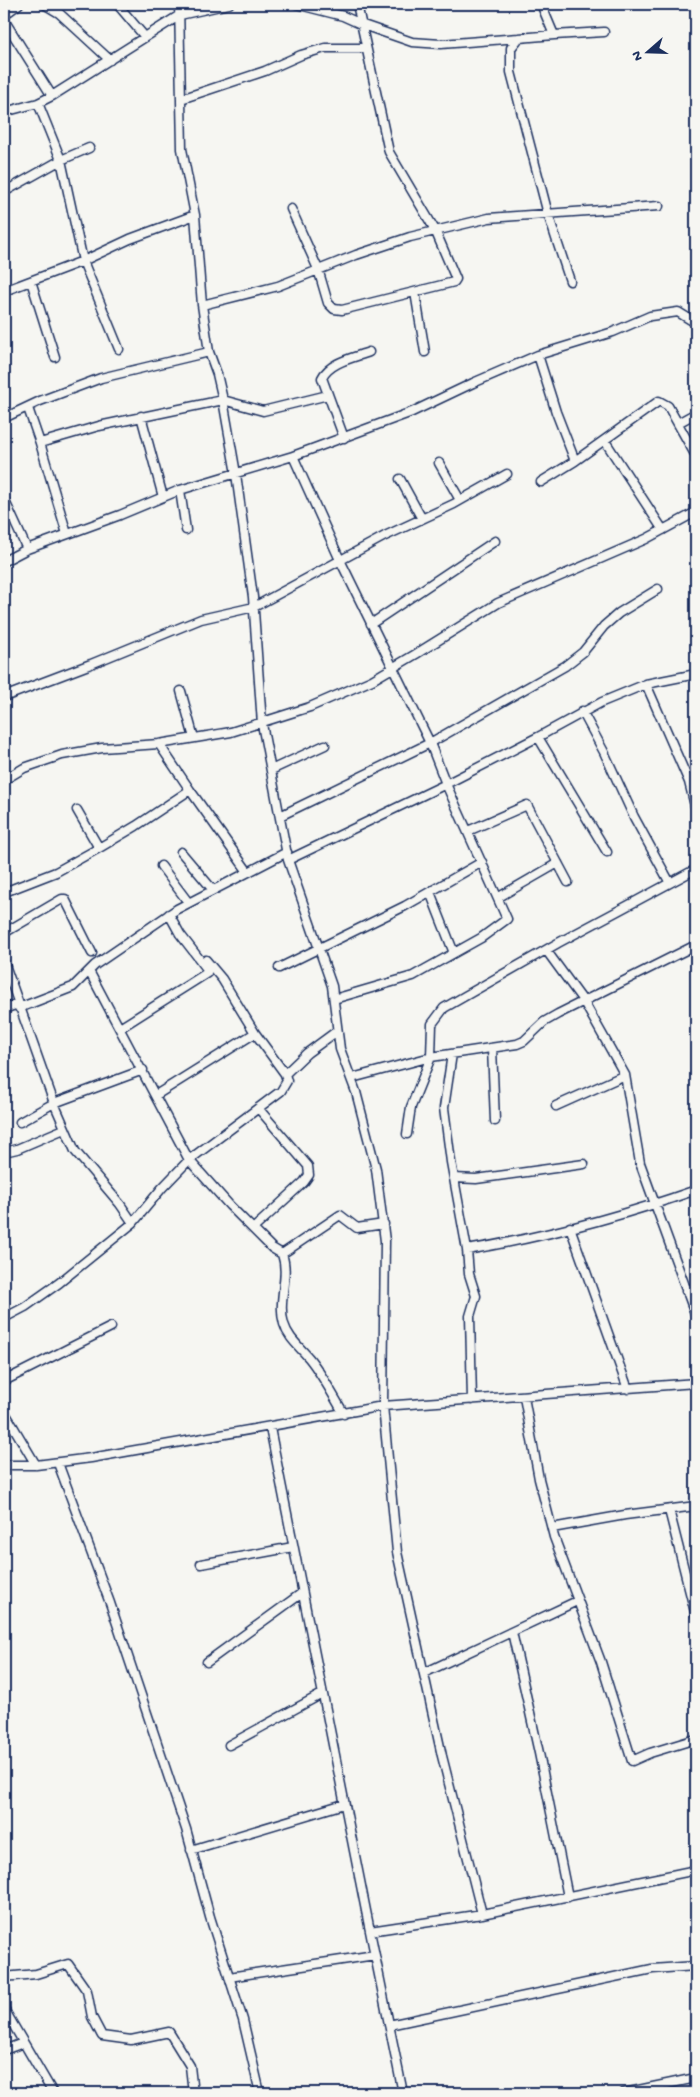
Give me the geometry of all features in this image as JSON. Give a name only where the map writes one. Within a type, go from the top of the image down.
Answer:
[{"type":"street","points":[[4,15],[19,4]]},
{"type":"street","points":[[44,4],[59,13],[110,60]]},
{"type":"street","points":[[117,4],[145,37]]},
{"type":"street","points":[[179,4],[182,148],[195,215],[202,305],[209,352],[217,374],[223,400],[236,474],[254,607],[262,724],[288,856],[334,999],[337,1031],[344,1061],[352,1078],[376,1169],[384,1224],[383,1406],[397,1552],[442,1756],[482,1914]]},
{"type":"street","points":[[4,112],[38,103],[52,96],[180,15],[229,4]]},
{"type":"street","points":[[296,4],[343,16],[363,26],[412,42],[441,44],[604,32]]},
{"type":"street","points":[[291,209],[318,269],[328,303],[334,309],[342,310],[454,282],[456,279],[435,230],[389,152],[357,4]]},
{"type":"street","points":[[541,4],[554,35]]},
{"type":"street","points":[[4,20],[52,96]]},
{"type":"street","points":[[519,38],[511,48],[511,72],[548,214],[570,281]]},
{"type":"street","points":[[181,99],[265,71],[301,55],[325,48],[365,48]]},
{"type":"street","points":[[38,103],[61,160],[83,261],[119,349]]},
{"type":"street","points":[[4,192],[61,160],[89,148]]},
{"type":"street","points":[[202,305],[278,286],[318,269],[435,230],[489,218],[660,206]]},
{"type":"street","points":[[4,291],[83,261],[130,239],[195,215]]},
{"type":"street","points":[[32,281],[55,357]]},
{"type":"street","points":[[415,292],[426,352]]},
{"type":"street","points":[[4,561],[27,549],[180,490],[293,456],[344,438],[412,412],[538,355],[613,332],[650,316],[678,312],[696,321]]},
{"type":"street","points":[[5,414],[28,408],[101,378],[209,352]]},
{"type":"street","points":[[344,438],[322,378],[331,366],[369,352]]},
{"type":"street","points":[[538,355],[556,412],[575,461]]},
{"type":"street","points":[[40,443],[141,416],[223,400],[262,411],[328,395]]},
{"type":"street","points":[[540,482],[605,441],[659,401],[668,406],[696,456]]},
{"type":"street","points":[[28,408],[67,534]]},
{"type":"street","points":[[678,423],[696,413]]},
{"type":"street","points":[[141,416],[163,497]]},
{"type":"street","points":[[605,441],[663,530]]},
{"type":"street","points":[[293,456],[340,560],[430,743],[446,784],[508,919],[481,938],[413,976],[334,999]]},
{"type":"street","points":[[439,463],[460,500]]},
{"type":"street","points":[[4,696],[91,664],[201,618],[254,607],[340,560],[460,500],[507,474]]},
{"type":"street","points":[[400,479],[422,519]]},
{"type":"street","points":[[180,490],[186,530]]},
{"type":"street","points":[[4,499],[27,549]]},
{"type":"street","points":[[4,780],[24,768],[62,755],[102,748],[159,744],[231,732],[262,724],[310,707],[372,680],[498,603],[663,530],[696,512]]},
{"type":"street","points":[[372,624],[495,542]]},
{"type":"street","points":[[280,816],[430,743],[565,666],[583,652],[604,626],[619,613],[658,589]]},
{"type":"street","points":[[4,1009],[73,987],[89,970],[169,914],[188,902],[248,872],[288,856],[446,784],[538,738],[582,711],[646,684],[696,674]]},
{"type":"street","points":[[646,684],[688,782],[696,810]]},
{"type":"street","points":[[181,691],[194,738]]},
{"type":"street","points":[[582,711],[604,752],[634,817],[670,883]]},
{"type":"street","points":[[538,738],[607,852]]},
{"type":"street","points":[[159,744],[248,872]]},
{"type":"street","points":[[271,770],[325,745]]},
{"type":"street","points":[[4,888],[7,891],[56,872],[136,826],[190,790]]},
{"type":"street","points":[[468,831],[527,805],[568,882]]},
{"type":"street","points":[[77,810],[98,848]]},
{"type":"street","points":[[181,852],[213,890]]},
{"type":"street","points":[[279,968],[430,892],[482,862]]},
{"type":"street","points":[[499,897],[558,863]]},
{"type":"street","points":[[161,866],[188,902]]},
{"type":"street","points":[[407,1134],[411,1107],[431,1056],[432,1024],[444,1008],[546,950],[696,869]]},
{"type":"street","points":[[430,892],[454,953]]},
{"type":"street","points":[[4,933],[65,899],[92,953]]},
{"type":"street","points":[[120,1028],[207,973],[207,969],[180,934],[169,914]]},
{"type":"street","points":[[352,1078],[431,1056],[492,1048],[524,1041],[544,1022],[696,945]]},
{"type":"street","points":[[546,950],[584,1002],[625,1075],[640,1163],[696,1316]]},
{"type":"street","points":[[4,1318],[25,1307],[59,1283],[133,1223],[162,1188],[190,1160],[281,1091],[287,1082],[286,1074],[255,1033],[222,979],[206,960]]},
{"type":"street","points":[[4,962],[18,1006],[54,1103],[75,1152],[120,1204],[133,1223]]},
{"type":"street","points":[[89,970],[190,1160],[230,1206],[272,1248],[282,1254],[286,1269],[283,1312],[286,1330],[297,1346],[309,1358],[344,1414]]},
{"type":"street","points":[[286,1074],[301,1058],[337,1031]]},
{"type":"street","points":[[156,1095],[255,1033]]},
{"type":"street","points":[[492,1048],[495,1122]]},
{"type":"street","points":[[452,1054],[444,1108],[450,1162],[467,1250],[469,1274],[476,1296],[470,1316],[472,1400]]},
{"type":"street","points":[[20,1122],[54,1103],[142,1070]]},
{"type":"street","points":[[556,1106],[625,1075]]},
{"type":"street","points":[[254,1228],[304,1182],[309,1175],[308,1166],[258,1108]]},
{"type":"street","points":[[4,1152],[17,1150],[64,1129]]},
{"type":"street","points":[[454,1178],[476,1179],[584,1164]]},
{"type":"street","points":[[467,1250],[519,1241],[654,1205],[696,1190]]},
{"type":"street","points":[[282,1254],[340,1215],[357,1228],[384,1224]]},
{"type":"street","points":[[570,1227],[628,1389]]},
{"type":"street","points":[[686,1291],[696,1287]]},
{"type":"street","points":[[4,1381],[111,1327]]},
{"type":"street","points":[[4,1465],[58,1463],[270,1428],[383,1406],[696,1383]]},
{"type":"street","points":[[524,1397],[539,1479],[552,1528],[577,1601],[601,1662],[632,1761],[650,1753],[696,1739]]},
{"type":"street","points":[[4,1410],[36,1465]]},
{"type":"street","points":[[270,1428],[403,2093]]},
{"type":"street","points":[[58,1463],[110,1603],[191,1850],[243,2020],[260,2093]]},
{"type":"street","points":[[552,1528],[625,1515],[696,1506]]},
{"type":"street","points":[[669,1510],[696,1616]]},
{"type":"street","points":[[202,1564],[293,1547]]},
{"type":"street","points":[[207,1662],[302,1593]]},
{"type":"street","points":[[424,1673],[577,1601]]},
{"type":"street","points":[[512,1632],[540,1753],[568,1897]]},
{"type":"street","points":[[230,1745],[322,1694]]},
{"type":"street","points":[[191,1850],[344,1804]]},
{"type":"street","points":[[370,1931],[482,1914],[696,1870]]},
{"type":"street","points":[[229,1976],[374,1955]]},
{"type":"street","points":[[4,1977],[36,1974],[68,1964],[87,1991],[92,2017],[102,2036],[131,2040],[169,2032],[190,2066],[193,2093]]},
{"type":"street","points":[[389,2025],[652,1969],[696,1966]]},
{"type":"street","points":[[4,2009],[53,2093]]},
{"type":"street","points":[[4,2050],[23,2043]]},
{"type":"street","points":[[624,2093],[637,2092],[696,2078]]}]
